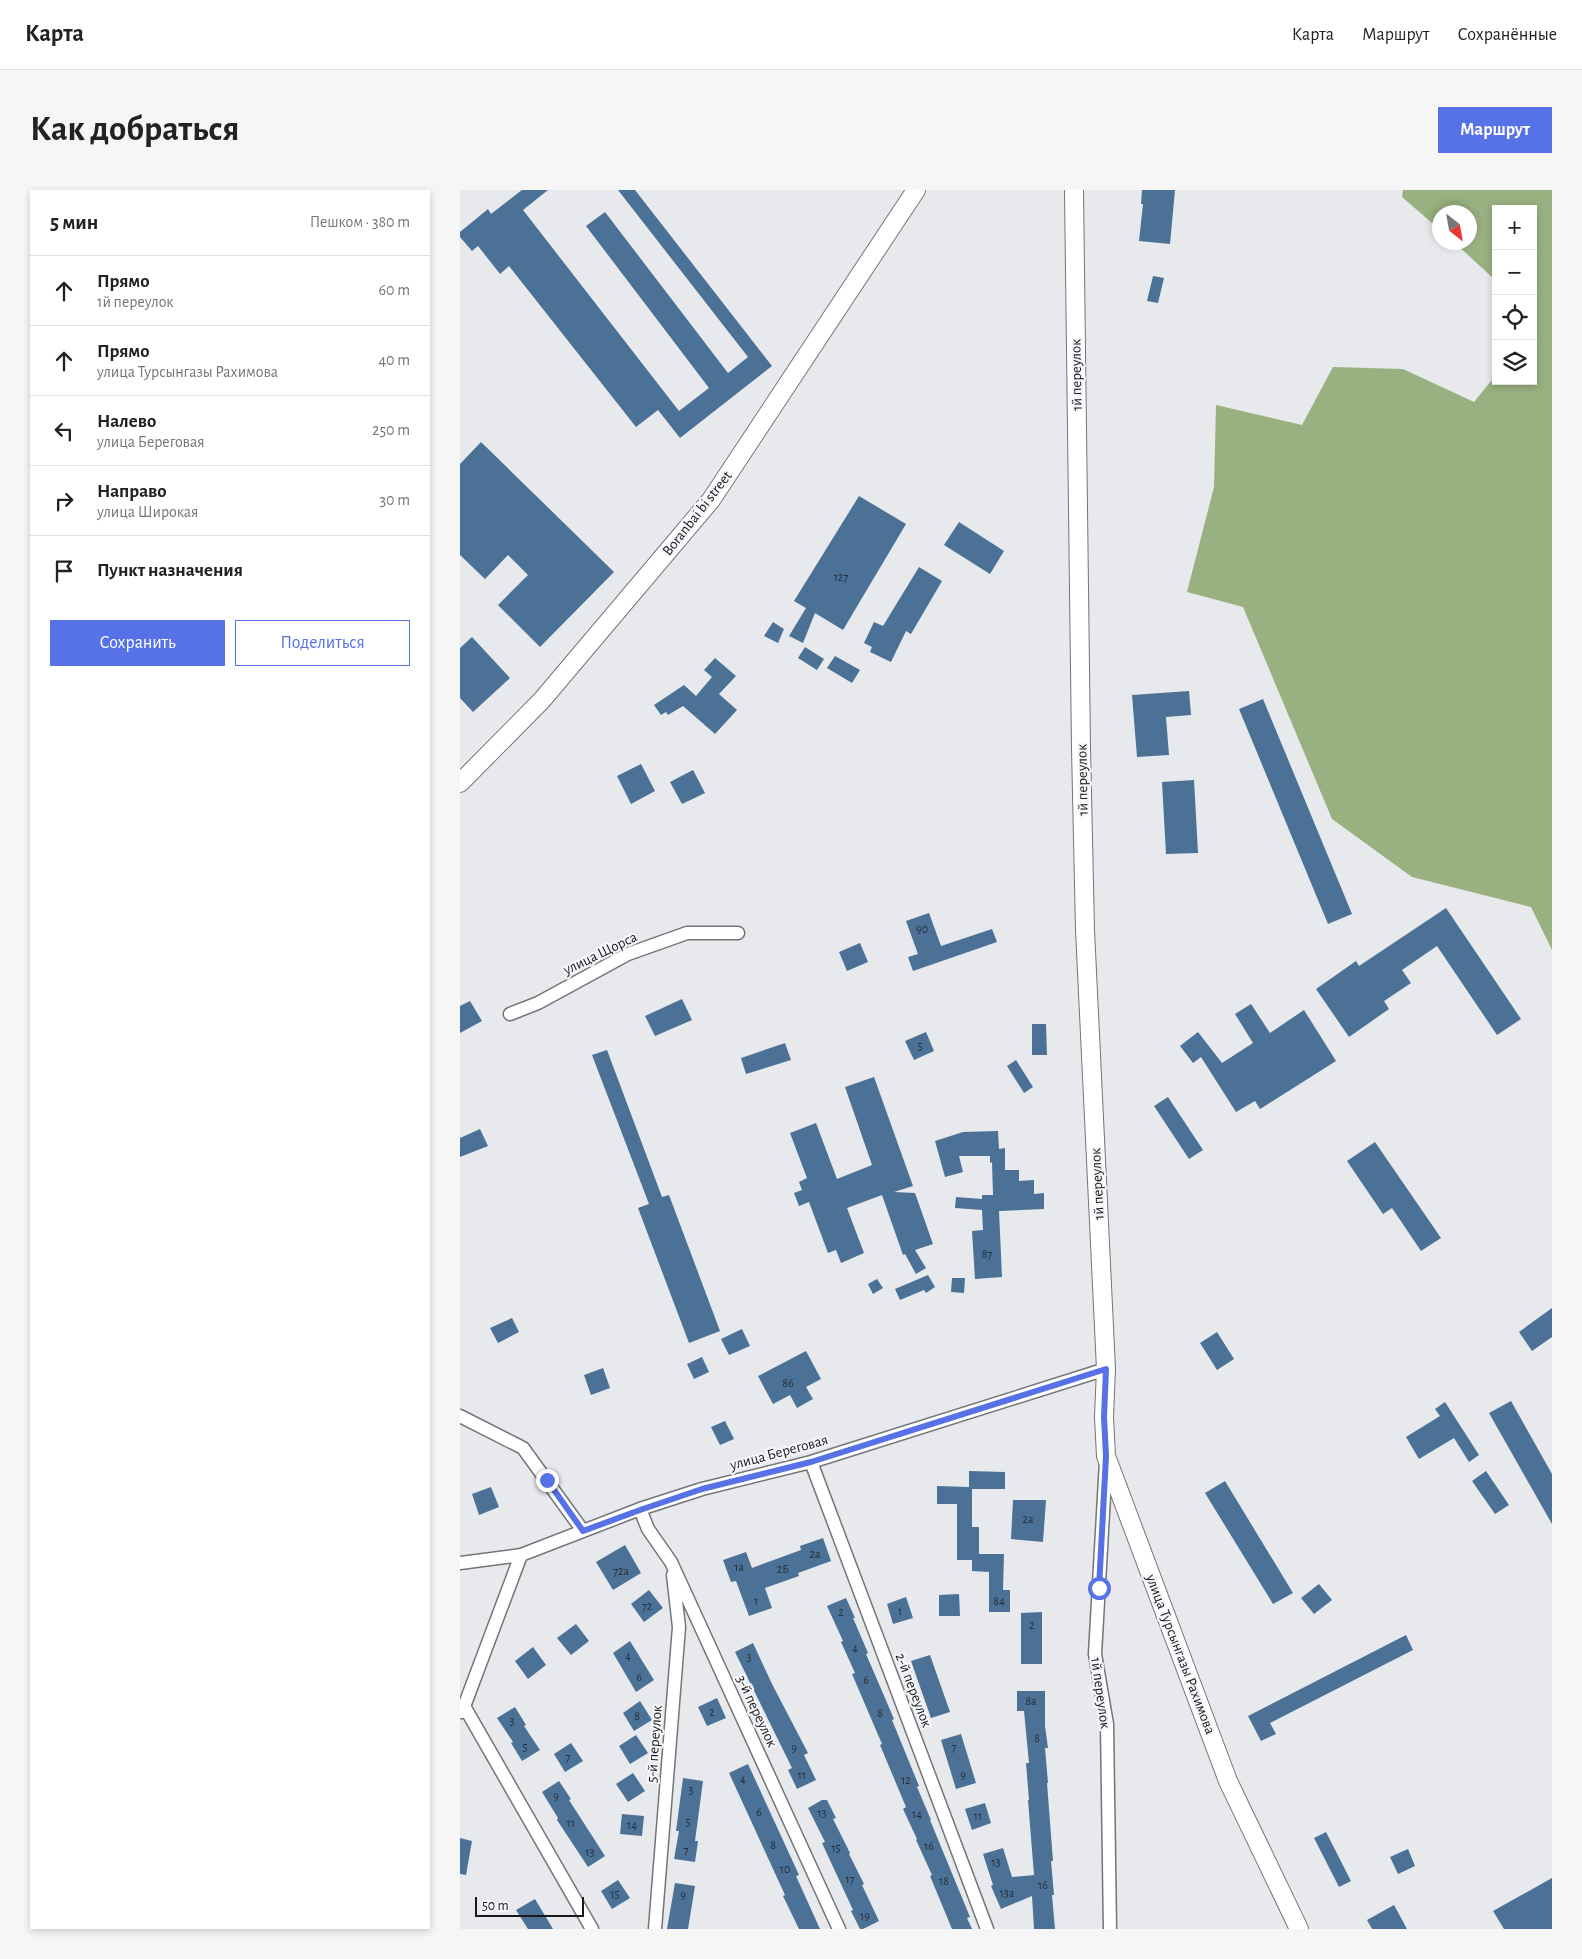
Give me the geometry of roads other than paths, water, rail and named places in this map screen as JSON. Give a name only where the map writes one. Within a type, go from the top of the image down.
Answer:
[{"type":"street","name":"Boranbai bi street","points":[[460,783],[542,700],[711,500],[916,190]]},
{"type":"street","name":"1й переулок","points":[[1074,190],[1085,930],[1106,1369]]},
{"type":"street","name":"улица Щорса","points":[[510,1014],[538,1003],[628,954],[687,933],[738,933]]},
{"type":"street","name":"улица Турсынгазы Рахимова","points":[[1106,1369],[1104,1417],[1106,1456],[1228,1781],[1299,1929]]},
{"type":"street","name":"улица Береговая","points":[[460,1563],[521,1555],[640,1510],[702,1489],[811,1462],[1106,1369]]},
{"type":"street","points":[[460,1416],[524,1448],[583,1531]]},
{"type":"street","name":"1й переулок","points":[[1106,1456],[1095,1654],[1107,1724],[1110,1929]]},
{"type":"street","name":"2-й переулок","points":[[811,1462],[987,1929]]},
{"type":"street","name":"3-й переулок","points":[[640,1510],[648,1529],[671,1562],[839,1929]]},
{"type":"street","points":[[521,1555],[462,1711],[592,1929]]},
{"type":"street","name":"5-й переулок","points":[[655,1929],[679,1626],[671,1562]]}]
